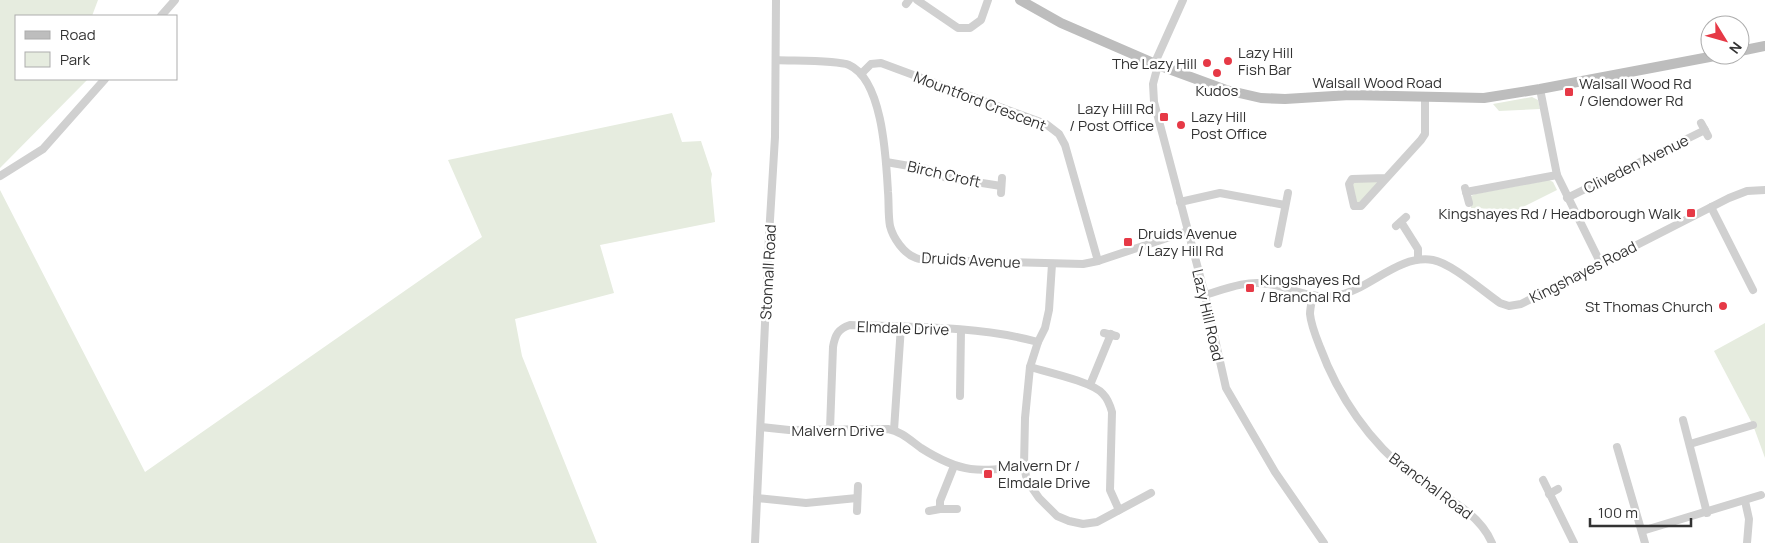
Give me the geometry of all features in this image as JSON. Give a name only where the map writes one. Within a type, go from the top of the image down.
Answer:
[{"type":"street","points":[[162,15],[175,0]]},
{"type":"street","name":"Stonnall Road","points":[[755,543],[775,136],[776,0]]},
{"type":"street","points":[[917,0],[958,28],[970,28],[981,20],[988,0]]},
{"type":"street","name":"Walsall Wood Road","points":[[1020,0],[1061,23],[1158,65],[1226,90],[1261,98],[1284,99],[1350,95],[1484,98],[1700,59]]},
{"type":"street","name":"Lazy Hill Road","points":[[1183,0],[1157,58],[1158,65],[1153,84],[1154,102],[1206,295],[1226,388],[1275,472],[1324,543]]},
{"type":"street","points":[[1750,49],[1765,46]]},
{"type":"street","points":[[776,60],[848,64],[861,74]]},
{"type":"street","name":"Mountford Crescent","points":[[861,74],[871,64],[881,64],[1046,124],[1059,134],[1065,145],[1098,261]]},
{"type":"street","name":"Druids Avenue","points":[[861,74],[874,96],[886,162],[890,226],[896,240],[916,258],[1083,264],[1098,261],[1188,231]]},
{"type":"street","points":[[0,176],[19,166],[42,148],[104,80]]},
{"type":"street","points":[[1540,89],[1557,175],[1600,264]]},
{"type":"street","points":[[1385,178],[1352,179],[1349,184],[1354,206],[1361,206],[1424,136],[1425,97]]},
{"type":"street","name":"Cliveden Avenue","points":[[1567,198],[1704,130]]},
{"type":"street","name":"Birch Croft","points":[[886,162],[927,169],[944,177],[1002,186]]},
{"type":"street","points":[[1468,203],[1465,190],[1557,175]]},
{"type":"street","name":"Kingshayes Road","points":[[1418,259],[1435,260],[1450,268],[1500,303],[1509,306],[1521,304],[1711,207],[1739,194],[1765,190]]},
{"type":"street","points":[[1180,202],[1220,193],[1285,205]]},
{"type":"street","points":[[1278,244],[1288,193]]},
{"type":"street","points":[[1711,207],[1753,290]]},
{"type":"street","points":[[1206,295],[1249,283],[1267,283],[1313,295],[1334,297],[1351,293],[1392,270],[1418,259],[1418,249],[1401,221]]},
{"type":"street","points":[[1052,264],[1049,310],[1045,328],[1038,342],[1030,367],[1024,466],[1030,485],[1057,516],[1068,521],[1083,524],[1097,522],[1151,493]]},
{"type":"street","name":"Branchal Road","points":[[1313,295],[1310,314],[1314,331],[1338,388],[1358,418],[1389,454],[1409,472],[1471,514],[1487,531],[1492,543]]},
{"type":"street","name":"Elmdale Drive","points":[[830,429],[834,339],[838,332],[850,325],[961,330],[1012,335],[1038,342]]},
{"type":"street","points":[[894,430],[900,326]]},
{"type":"street","points":[[957,392],[961,330]]},
{"type":"street","points":[[1090,385],[1110,334]]},
{"type":"street","points":[[1030,367],[1090,385],[1102,392],[1108,401],[1112,412],[1110,490],[1119,510]]},
{"type":"street","points":[[1683,420],[1706,513]]},
{"type":"street","points":[[1690,444],[1738,426],[1753,426]]},
{"type":"street","name":"Malvern Drive","points":[[761,427],[789,430],[894,430],[954,466],[977,471],[1024,466]]},
{"type":"street","points":[[1617,447],[1615,456],[1645,543]]},
{"type":"street","points":[[940,509],[940,501],[954,466]]},
{"type":"street","points":[[1543,480],[1548,494],[1574,543]]},
{"type":"street","points":[[858,486],[858,511]]},
{"type":"street","points":[[1548,494],[1558,489]]},
{"type":"street","points":[[1642,531],[1761,495]]},
{"type":"street","points":[[757,498],[806,503],[857,498]]},
{"type":"street","points":[[1745,501],[1749,520],[1747,543]]},
{"type":"street","points":[[929,511],[957,509]]},
{"type":"green space","points":[[0,0],[98,0],[92,15],[15,15],[15,80],[87,80],[0,168]]},
{"type":"green space","points":[[1532,97],[1538,100],[1540,109],[1499,111],[1493,104]]},
{"type":"green space","points":[[672,113],[682,142],[701,141],[712,174],[715,222],[600,245],[614,293],[515,319],[522,356],[597,543],[0,543],[0,190],[145,472],[482,237],[448,160]]},
{"type":"green space","points":[[1549,180],[1553,182],[1557,190],[1517,210],[1471,208],[1471,196],[1475,194]]},
{"type":"green space","points":[[1355,181],[1377,181],[1379,183],[1360,204],[1357,203],[1352,186]]},
{"type":"green space","points":[[1765,323],[1765,458],[1753,425],[1714,351]]},
{"type":"place","name":"Lazy Hill Fish Bar","points":[[1228,61]]},
{"type":"place","name":"The Lazy Hill","points":[[1207,63]]},
{"type":"place","name":"Kudos","points":[[1217,73]]},
{"type":"place","name":"Walsall Wood Rd / Glendower Rd","points":[[1569,92]]},
{"type":"place","name":"Lazy Hill Rd / Post Office","points":[[1164,117]]},
{"type":"place","name":"Lazy Hill Post Office","points":[[1181,125]]},
{"type":"place","name":"Kingshayes Rd / Headborough Walk","points":[[1691,213]]},
{"type":"place","name":"Druids Avenue / Lazy Hill Rd","points":[[1128,242]]},
{"type":"place","name":"Kingshayes Rd / Branchal Rd","points":[[1250,288]]},
{"type":"place","name":"St Thomas Church","points":[[1723,306]]},
{"type":"place","name":"Malvern Dr / Elmdale Drive","points":[[988,474]]}]
